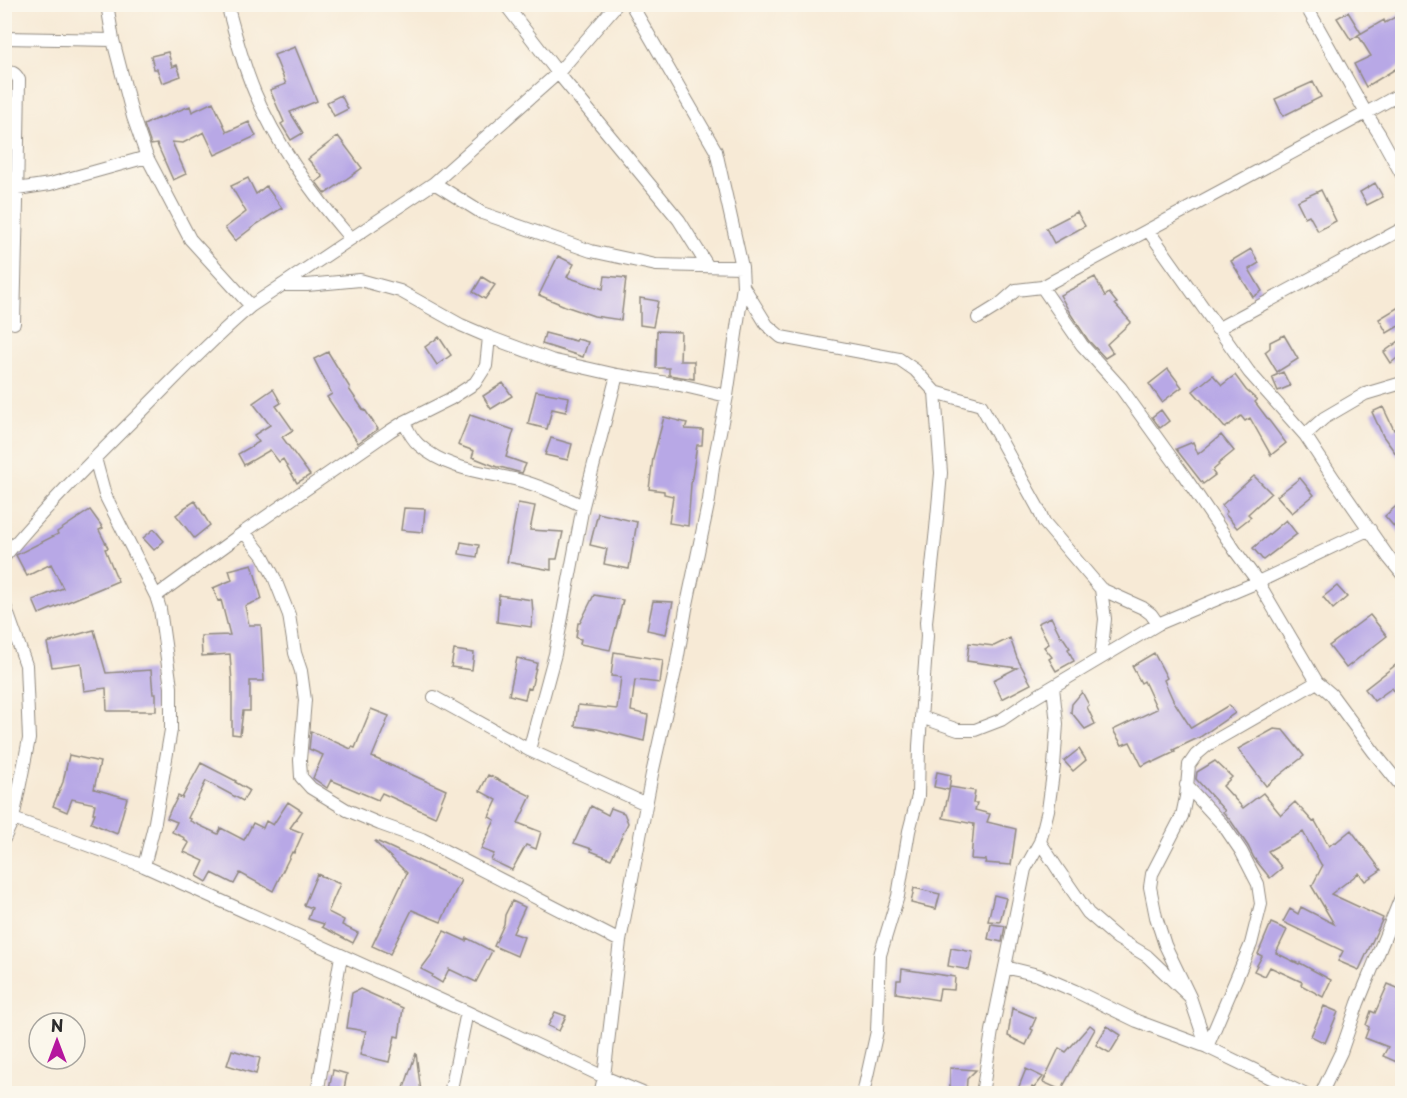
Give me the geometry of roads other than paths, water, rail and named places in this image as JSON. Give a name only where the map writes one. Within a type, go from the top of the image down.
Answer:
[{"type":"street","points":[[107,4],[113,40],[132,117],[147,157],[190,239],[251,306]]},
{"type":"street","points":[[227,4],[254,91],[275,135],[300,176],[351,239]]},
{"type":"street","points":[[505,4],[558,73],[679,220],[707,265]]},
{"type":"street","points":[[4,557],[30,526],[95,458],[226,327],[251,306],[434,183],[558,73],[617,4]]},
{"type":"street","points":[[600,1094],[620,940],[709,500],[743,286],[742,267],[716,151],[631,4]]},
{"type":"street","points":[[1305,4],[1402,175]]},
{"type":"street","points":[[4,38],[113,40]]},
{"type":"street","points":[[4,72],[16,74],[19,80],[11,190],[14,323]]},
{"type":"street","points":[[978,318],[999,305],[1016,290],[1042,287],[1402,93]]},
{"type":"street","points":[[11,190],[51,184],[147,157]]},
{"type":"street","points":[[434,183],[482,213],[591,250],[656,265],[742,267]]},
{"type":"street","points":[[1217,329],[1402,229]]},
{"type":"street","points":[[1148,230],[1249,372],[1305,435],[1402,574]]},
{"type":"street","points":[[282,285],[360,280],[400,291],[461,325],[551,360],[727,396]]},
{"type":"street","points":[[743,286],[767,326],[782,338],[899,359],[915,370],[935,392],[981,405],[1044,522],[1101,589],[1143,608],[1158,624]]},
{"type":"street","points":[[1042,287],[1082,345],[1120,388],[1258,582],[1317,682],[1331,694],[1402,787]]},
{"type":"street","points":[[156,596],[244,532],[404,422],[450,399],[475,383],[486,366],[489,337]]},
{"type":"street","points":[[529,750],[555,654],[583,506],[617,375]]},
{"type":"street","points":[[1305,435],[1324,418],[1365,394],[1402,383]]},
{"type":"street","points":[[863,1094],[877,1031],[880,955],[898,896],[909,831],[918,796],[926,622],[940,473],[935,392]]},
{"type":"street","points":[[404,422],[419,445],[458,467],[546,489],[583,506]]},
{"type":"street","points":[[95,458],[105,495],[156,596],[160,609],[171,687],[171,730],[155,822],[144,866]]},
{"type":"street","points":[[921,717],[958,730],[975,730],[1001,720],[1158,624],[1258,582],[1370,529]]},
{"type":"street","points":[[244,532],[263,556],[289,615],[305,700],[300,760],[302,777],[311,788],[346,810],[422,839],[620,940]]},
{"type":"street","points":[[1101,589],[1105,619],[1101,657]]},
{"type":"street","points":[[4,603],[26,665],[29,739],[13,819],[4,839]]},
{"type":"street","points":[[1207,1047],[1190,997],[1165,945],[1156,917],[1150,887],[1152,874],[1182,816],[1189,765],[1196,755],[1209,744],[1317,682]]},
{"type":"street","points":[[985,1092],[992,1031],[1025,869],[1040,842],[1048,810],[1057,724],[1053,687]]},
{"type":"street","points":[[434,697],[529,750],[646,804]]},
{"type":"street","points":[[1186,785],[1224,826],[1241,851],[1258,884],[1261,904],[1251,944],[1207,1047]]},
{"type":"street","points":[[13,819],[144,866],[645,1094]]},
{"type":"street","points":[[1040,842],[1088,913],[1117,938],[1147,956],[1190,997]]},
{"type":"street","points":[[1321,1094],[1341,1052],[1358,1003],[1402,895]]},
{"type":"street","points":[[317,1094],[341,956]]},
{"type":"street","points":[[1005,967],[1038,975],[1137,1021],[1207,1047],[1304,1094]]},
{"type":"street","points":[[450,1094],[467,1012]]}]
